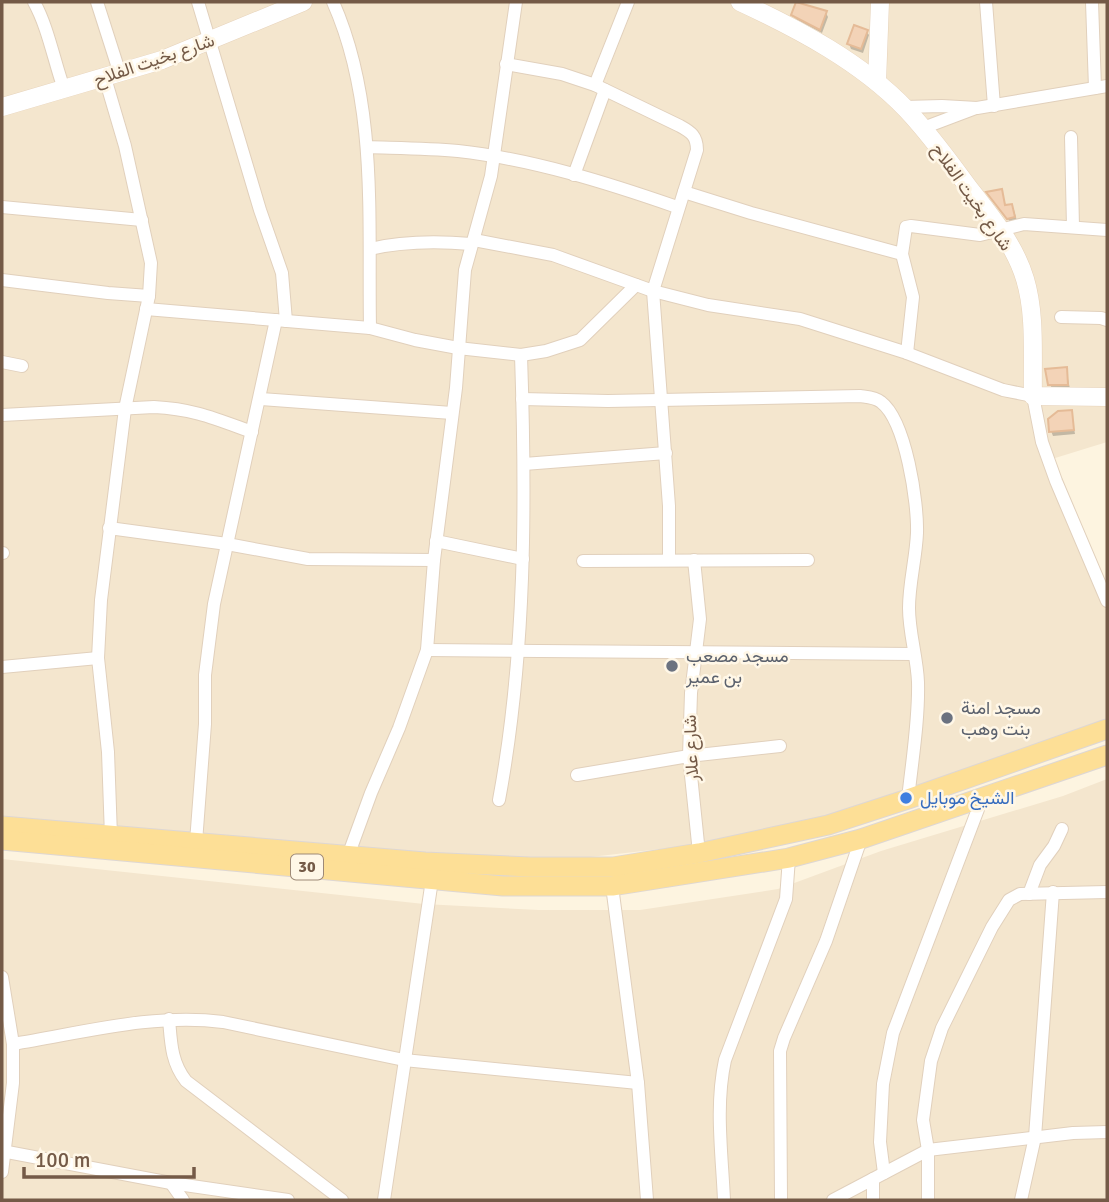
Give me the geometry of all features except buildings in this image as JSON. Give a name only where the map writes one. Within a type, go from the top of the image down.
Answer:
[{"type":"main road","name":"30","points":[[314,860],[348,856],[491,866],[599,867],[699,853],[828,825],[1107,729]]},
{"type":"main road","name":"30","points":[[2,839],[314,860],[432,880],[526,887],[612,886],[789,858],[861,839],[1107,755]]},
{"type":"main road","name":"30","points":[[2,839],[111,836],[196,842],[270,856]]},
{"type":"street","points":[[34,2],[43,18],[46,36],[64,89]]},
{"type":"street","points":[[97,2],[151,263],[149,296],[125,409],[101,600],[98,658],[108,752],[111,836]]},
{"type":"street","points":[[196,842],[207,656],[214,604],[252,432],[281,321],[282,273],[260,211],[198,2]]},
{"type":"street","name":"شارع بخيت الفلاح","points":[[2,107],[113,76],[209,42],[303,2]]},
{"type":"street","points":[[332,2],[344,27],[356,76],[367,147],[370,328]]},
{"type":"street","points":[[348,856],[414,690],[427,650],[433,559],[452,413],[465,270],[489,184],[516,2]]},
{"type":"street","points":[[574,175],[628,2]]},
{"type":"street","name":"شارع بخيت الفلاح","points":[[740,2],[795,30],[877,82],[923,128],[999,228],[1019,264],[1028,295],[1034,396],[1042,442],[1107,601]]},
{"type":"street","points":[[877,82],[880,2]]},
{"type":"street","points":[[986,2],[994,106]]},
{"type":"street","points":[[904,107],[977,108],[1101,87],[1092,2]]},
{"type":"street","points":[[506,64],[562,74],[600,88],[692,133],[697,141],[697,150],[677,207],[653,291],[666,453],[669,560]]},
{"type":"street","points":[[923,128],[977,108]]},
{"type":"street","points":[[1070,137],[1073,226]]},
{"type":"street","points":[[367,147],[446,150],[492,157],[574,175],[677,207]]},
{"type":"street","points":[[684,192],[902,254]]},
{"type":"street","points":[[2,207],[142,220]]},
{"type":"street","points":[[907,353],[913,298],[902,254],[904,230],[911,226],[979,235],[1024,224],[1107,230]]},
{"type":"street","points":[[370,249],[398,242],[473,242],[553,255],[653,291],[708,305],[800,319],[907,353],[1003,390],[1034,396],[1107,397]]},
{"type":"street","points":[[2,280],[149,296]]},
{"type":"street","points":[[146,309],[370,328],[458,348],[521,355],[546,351],[580,340],[636,285]]},
{"type":"street","points":[[1061,317],[1107,320]]},
{"type":"street","points":[[499,800],[508,753],[523,559],[521,355]]},
{"type":"street","points":[[2,362],[22,366]]},
{"type":"street","points":[[522,399],[608,401],[860,396],[882,402],[895,421],[914,487],[917,535],[909,605],[918,687],[908,799]]},
{"type":"street","points":[[261,399],[452,413]]},
{"type":"street","points":[[2,415],[179,408],[208,415],[252,432]]},
{"type":"street","points":[[524,464],[666,453]]},
{"type":"street","points":[[109,528],[323,560],[433,559]]},
{"type":"street","points":[[436,541],[523,559]]},
{"type":"street","name":"شارع علار","points":[[694,560],[700,619],[690,703],[689,756],[699,853]]},
{"type":"street","points":[[583,561],[808,560]]},
{"type":"street","points":[[427,650],[913,654]]},
{"type":"street","points":[[2,667],[98,658]]},
{"type":"street","points":[[577,775],[689,756],[780,746]]},
{"type":"street","points":[[873,1200],[879,1176],[883,1084],[893,1033],[983,796]]},
{"type":"street","points":[[1029,894],[1040,865],[1062,829]]},
{"type":"street","points":[[781,1200],[780,1051],[825,941],[861,839]]},
{"type":"street","points":[[724,1200],[719,1097],[721,1077],[786,899],[789,858]]},
{"type":"street","points":[[384,1200],[432,880]]},
{"type":"street","points":[[612,886],[638,1083],[647,1200]]},
{"type":"street","points":[[1021,1200],[1035,1137],[1053,892]]},
{"type":"street","points":[[928,1200],[928,1150],[923,1119],[931,1060],[942,1028],[992,927],[1009,900],[1020,894],[1107,892]]},
{"type":"street","points":[[2,977],[4,1010],[13,1044],[13,1083],[2,1172]]},
{"type":"street","points":[[13,1044],[169,1019],[223,1022],[404,1060],[638,1083]]},
{"type":"street","points":[[169,1019],[173,1059],[186,1081],[342,1200]]},
{"type":"street","points":[[833,1200],[928,1150],[1035,1137],[1107,1132]]},
{"type":"street","points":[[3,1151],[172,1183],[288,1200]]},
{"type":"street","points":[[172,1183],[183,1200]]},
{"type":"shaded area","points":[[2,2],[1107,2],[1107,442],[1052,459],[1107,612],[1107,722],[916,792],[722,842],[564,860],[295,845],[2,823]]},
{"type":"shaded area","points":[[1107,779],[1107,1200],[2,1200],[2,859],[424,904],[539,910],[640,910],[778,889],[881,851],[1063,796]]},
{"type":"place","name":"مسجد مصعب بن عمير","points":[[672,666]]},
{"type":"place","name":"مسجد امنة بنت وهب","points":[[947,718]]},
{"type":"place","name":"الشيخ موبايل","points":[[906,798]]}]
